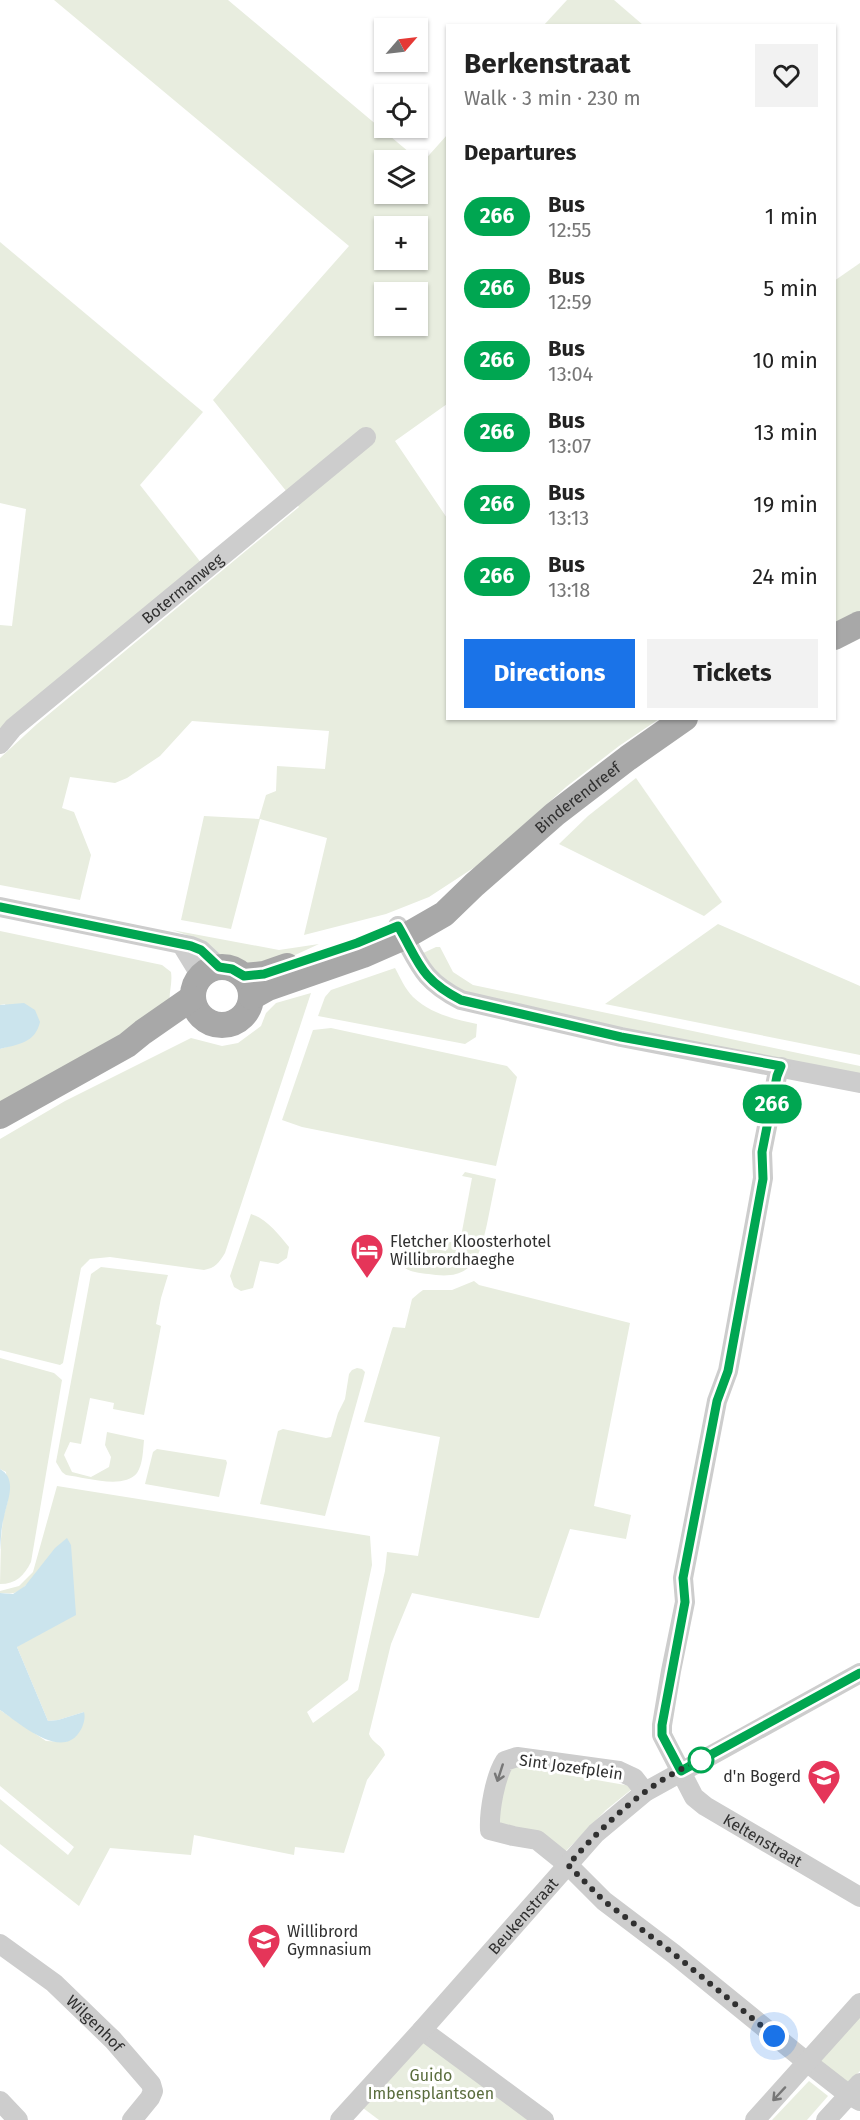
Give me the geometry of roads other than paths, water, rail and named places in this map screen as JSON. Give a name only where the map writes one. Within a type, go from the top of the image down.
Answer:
[{"type":"main road","points":[[836,636],[860,624]]},
{"type":"main road","name":"Binderendreef","points":[[248,987],[268,988],[363,955],[401,931],[444,914],[555,814],[682,720]]},
{"type":"main road","points":[[0,1116],[127,1045],[143,1032],[203,989],[232,969],[248,987],[248,1011],[239,1021],[226,1026],[212,1024],[203,989]]},
{"type":"street","name":"Botermanweg","points":[[0,744],[13,728],[366,437]]},
{"type":"street","points":[[0,907],[182,945],[203,989]]},
{"type":"street","points":[[401,931],[427,978],[443,991],[461,1000],[621,1037],[860,1083]]},
{"type":"street","name":"Keltenstraat","points":[[781,1066],[762,1152],[763,1179],[728,1371],[717,1401],[685,1566],[683,1578],[685,1602],[662,1735],[694,1797],[705,1806],[860,1897]]},
{"type":"street","name":"Beukenstraat","points":[[340,2120],[596,1833],[645,1792],[860,1673]]},
{"type":"street","name":"Sint Jozefplein","points":[[568,1865],[537,1840],[490,1830],[500,1770],[505,1761],[517,1757],[619,1771],[634,1778],[645,1792]]},
{"type":"street","points":[[568,1865],[604,1901],[674,1954],[808,2063],[856,2093],[826,2120]]},
{"type":"street","name":"Wilgenhof","points":[[0,1944],[54,1983],[113,2040],[151,2084],[153,2091],[150,2098],[132,2120]]},
{"type":"street","points":[[755,2120],[860,2003]]},
{"type":"street","points":[[422,2030],[544,2120]]},
{"type":"street","points":[[0,2101],[18,2120]]},
{"type":"water","points":[[24,1003],[35,1010],[40,1022],[38,1029],[25,1042],[0,1049],[0,1005]]},
{"type":"water","points":[[0,1469],[9,1478],[10,1491],[2,1525],[0,1550]]},
{"type":"water","points":[[67,1538],[71,1545],[76,1615],[17,1647],[48,1721],[84,1712],[84,1723],[78,1734],[70,1741],[60,1742],[39,1736],[0,1710],[0,1593],[13,1594],[25,1586],[55,1548]]},
{"type":"place","name":"Fletcher Kloosterhotel Willibrordhaeghe","points":[[367,1279]]},
{"type":"place","name":"d'n Bogerd","points":[[824,1805]]},
{"type":"place","name":"Willibrord Gymnasium","points":[[264,1969]]},
{"type":"park label","name":"Guido Imbensplantsoen","points":[[431,2084]]}]
